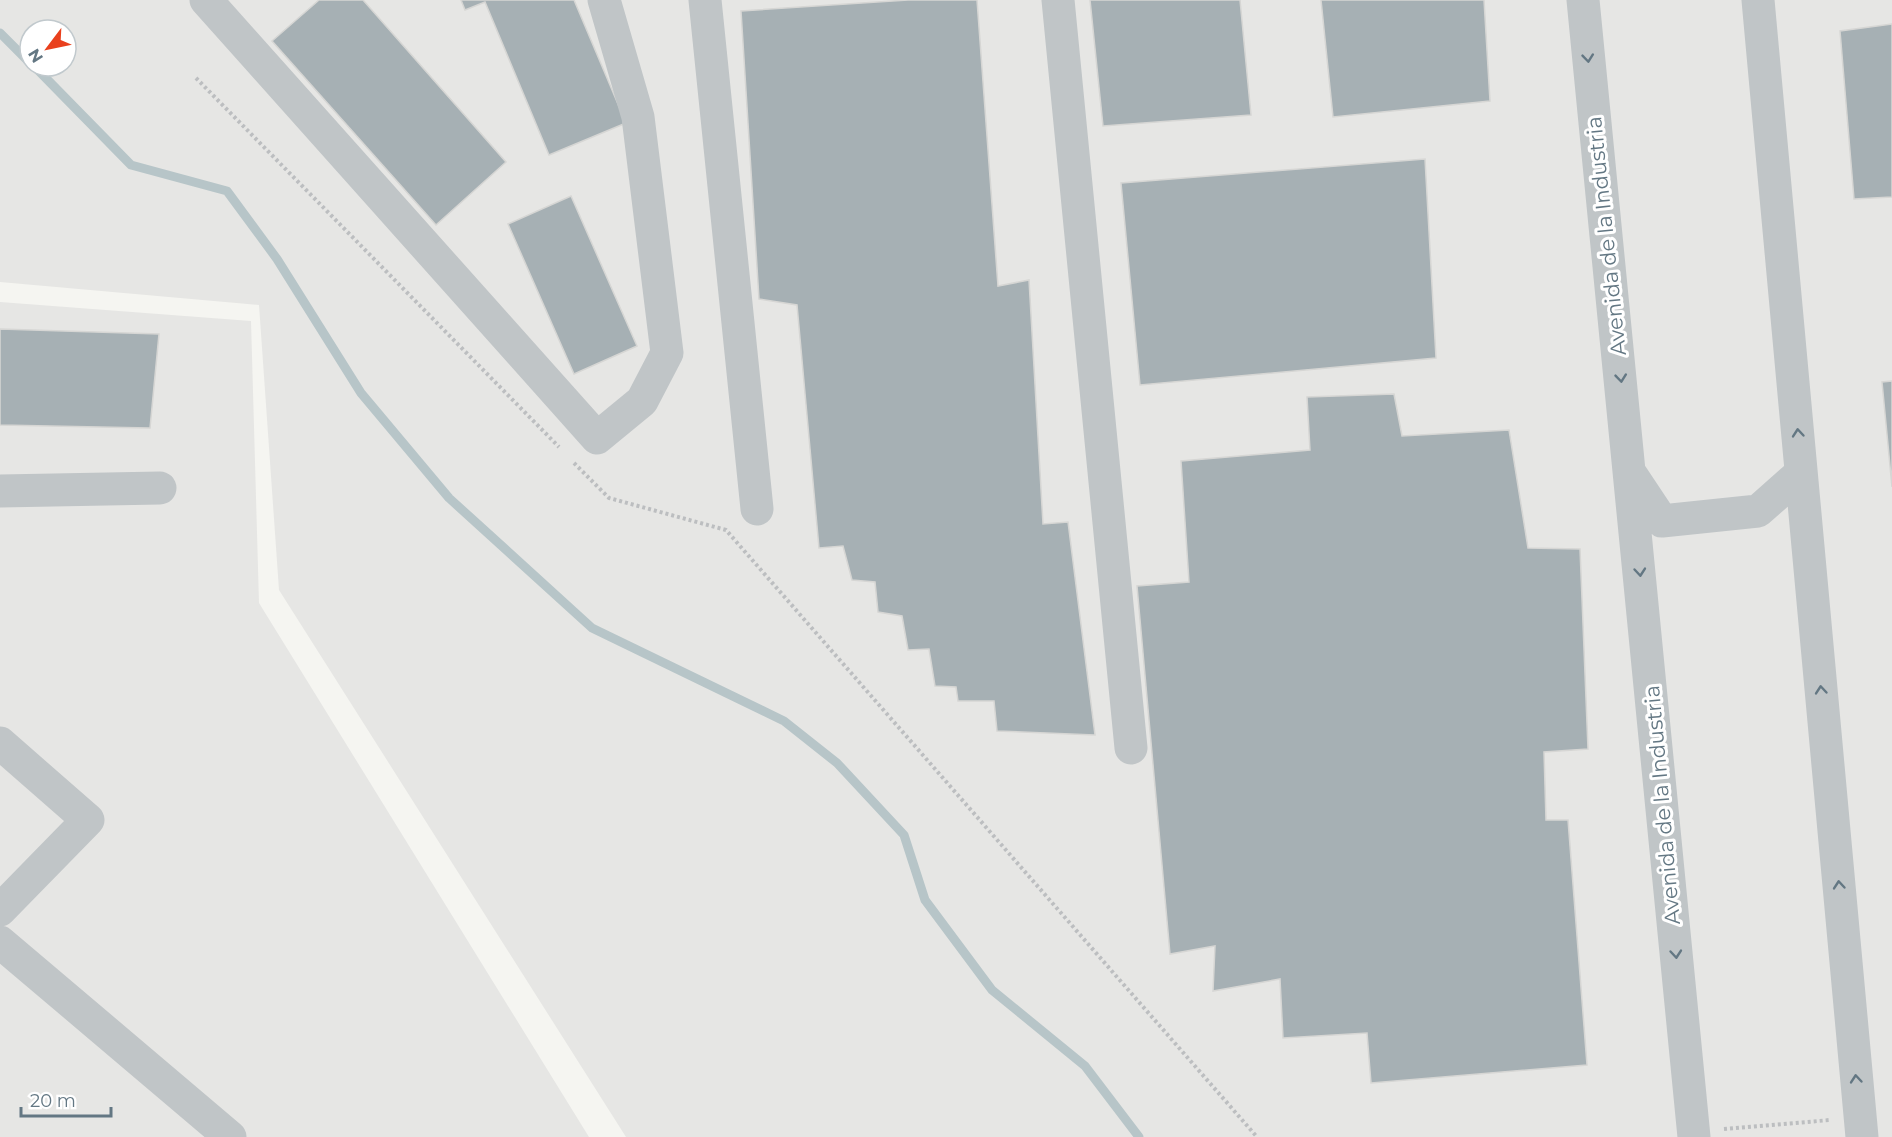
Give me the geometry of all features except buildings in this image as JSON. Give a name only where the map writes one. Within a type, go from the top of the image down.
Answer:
[{"type":"street","points":[[206,0],[597,438],[642,401],[667,353],[638,117],[604,0]]},
{"type":"street","points":[[705,0],[757,509]]},
{"type":"street","points":[[1058,0],[1131,748]]},
{"type":"street","name":"Avenida de la Industria","points":[[1582,0],[1694,1134]]},
{"type":"street","points":[[1758,0],[1861,1127]]},
{"type":"street","name":"Avenida de la Industria","points":[[1630,473],[1662,521],[1758,511],[1802,473]]},
{"type":"street","points":[[0,491],[160,488]]},
{"type":"street","points":[[0,743],[88,820],[0,910]]},
{"type":"street","points":[[0,942],[230,1137]]},
{"type":"path","points":[[196,78],[560,448]]},
{"type":"path","points":[[568,456],[609,498],[726,530],[1257,1137]]},
{"type":"path","points":[[1694,1134],[1861,1127]]},
{"type":"shaded area","points":[[0,0],[1892,0],[1892,1137],[626,1137],[279,590],[259,305],[0,282]]},
{"type":"shaded area","points":[[0,302],[251,321],[259,603],[589,1137],[0,1137]]},
{"type":"waterway","points":[[0,33],[18,51]]},
{"type":"waterway","points":[[46,78],[131,165],[227,191],[277,259],[361,393],[449,498],[592,628],[784,721],[837,763],[904,835],[925,900],[992,990],[1085,1066],[1139,1137]]}]
